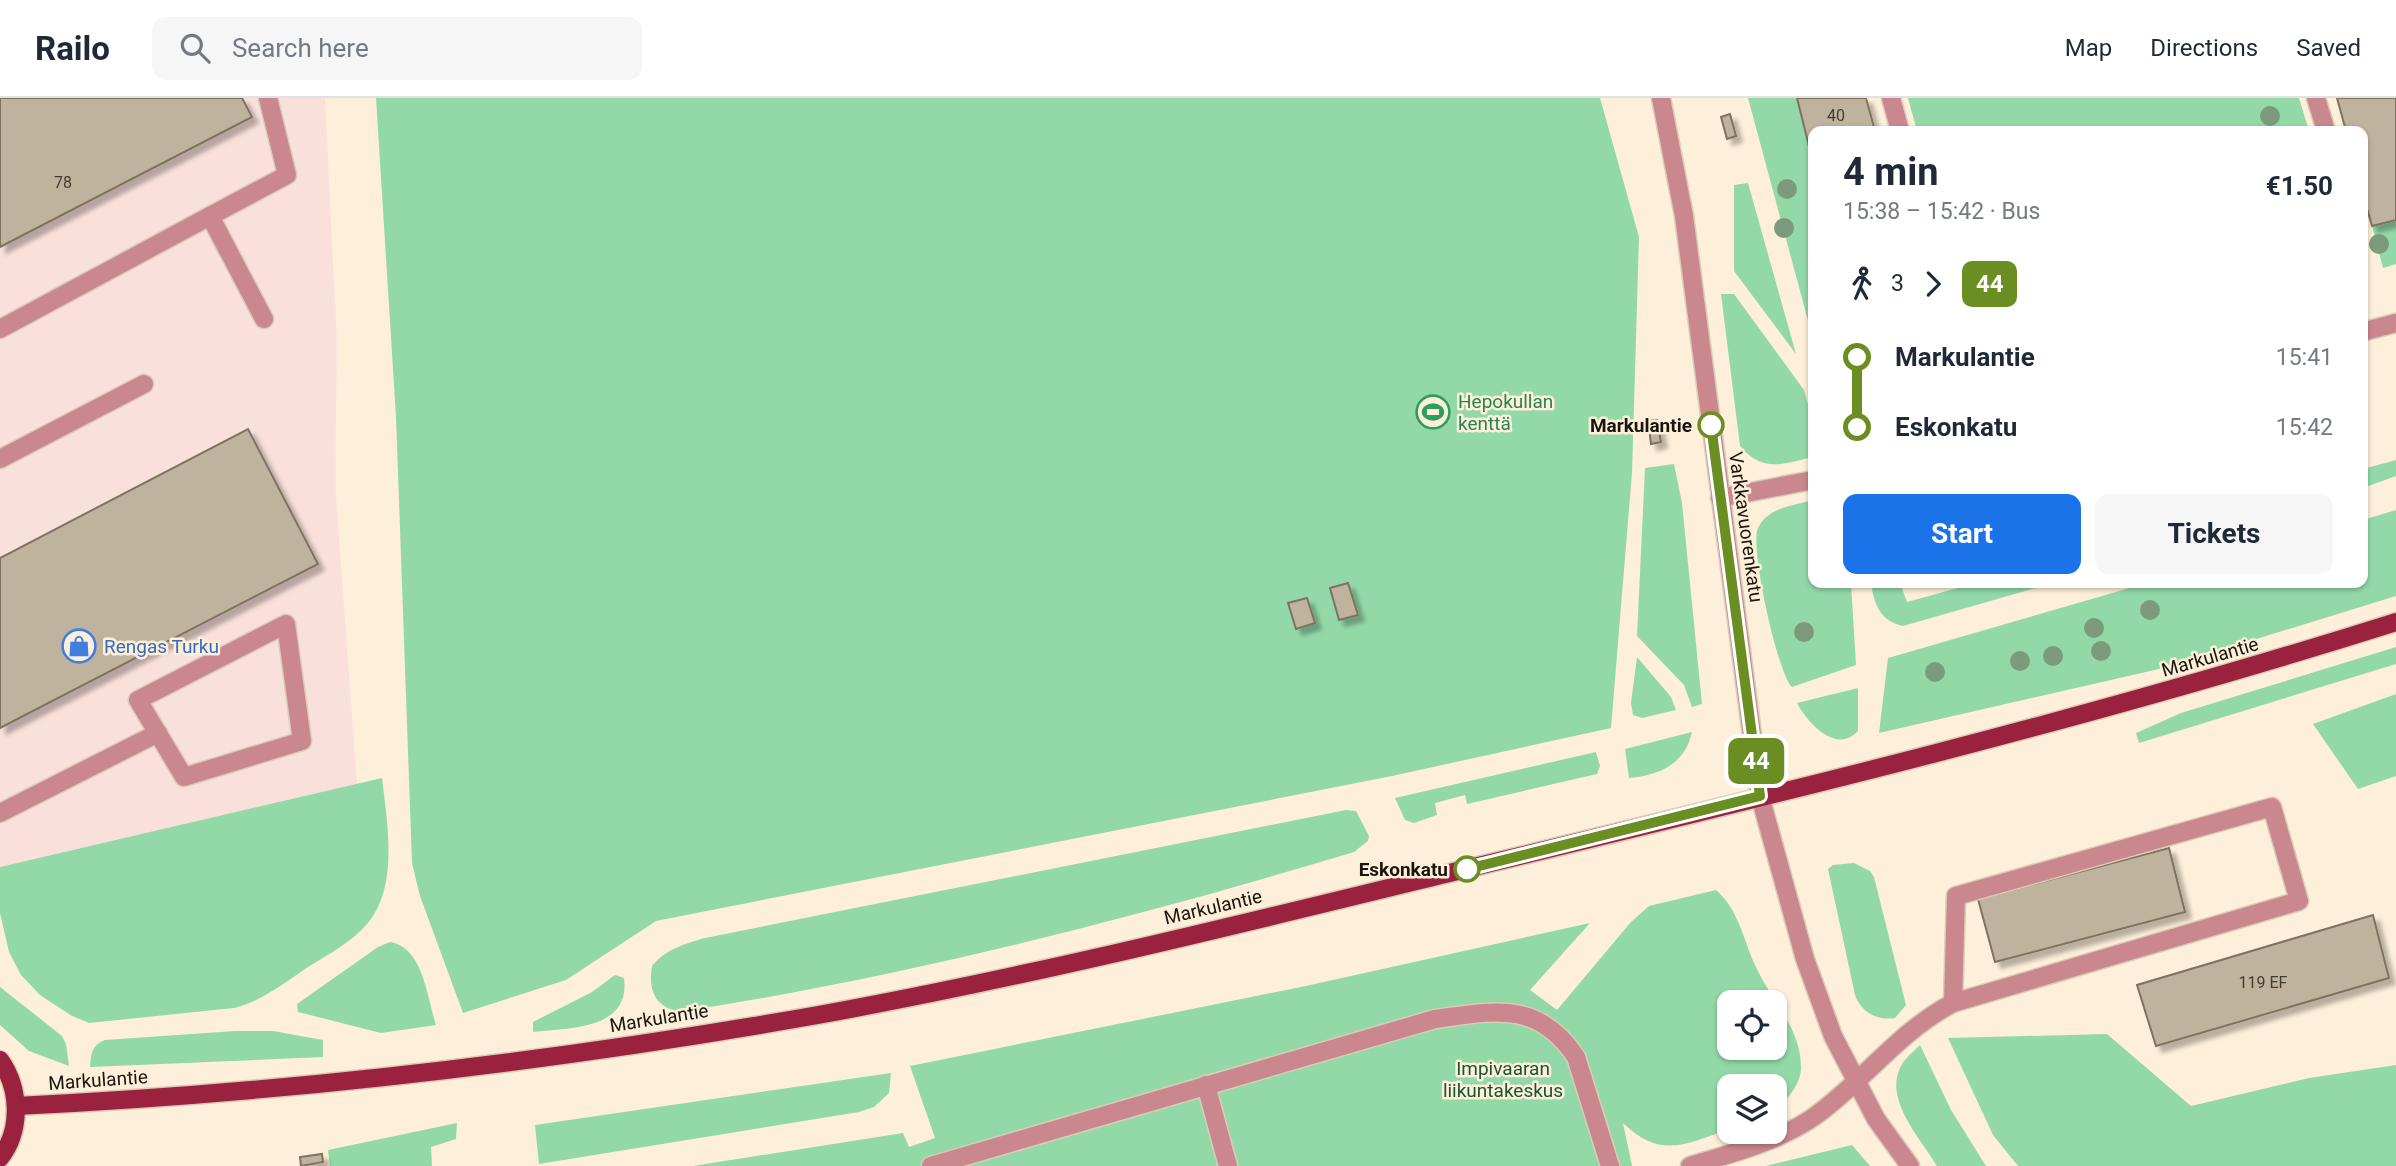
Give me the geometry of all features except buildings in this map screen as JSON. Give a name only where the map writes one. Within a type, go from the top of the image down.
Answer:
[{"type":"main road","name":"Markulantie","points":[[16,1106],[266,1089],[447,1072],[819,1014],[987,981],[1363,894],[2161,694],[2396,622]]},
{"type":"main road","points":[[0,1060],[14,1090],[16,1106],[14,1130],[0,1158]]},
{"type":"street","points":[[0,329],[287,175],[268,98]]},
{"type":"street","name":"Varkkavuorenkatu","points":[[1661,98],[1684,216],[1760,796]]},
{"type":"street","points":[[1891,98],[1899,126]]},
{"type":"street","points":[[2316,98],[2324,126]]},
{"type":"street","points":[[210,216],[264,319]]},
{"type":"street","points":[[2368,330],[2396,323]]},
{"type":"street","points":[[0,459],[144,384]]},
{"type":"street","points":[[1720,498],[1808,481]]},
{"type":"street","points":[[286,624],[302,741],[184,777],[158,733],[138,700],[286,624]]},
{"type":"street","points":[[0,813],[158,733]]},
{"type":"street","points":[[1760,796],[1805,959],[1833,1036],[1854,1081],[1910,1166]]},
{"type":"street","points":[[1690,1166],[1764,1143],[1796,1128],[1817,1114],[1928,1016],[1952,1003],[2299,901],[2272,807],[1956,896],[1952,1003]]},
{"type":"street","points":[[931,1166],[1435,1019],[1473,1014],[1522,1014],[1533,1017],[1567,1043],[1576,1057],[1610,1166]]},
{"type":"street","points":[[1206,1085],[1228,1166]]},
{"type":"shaded area","points":[[0,98],[325,98],[337,343],[335,483],[357,784],[0,867]]},
{"type":"green space","points":[[376,98],[1600,98],[1639,237],[1632,473],[1611,728],[1392,776],[656,921],[566,980],[463,1013],[420,896],[412,863],[396,417]]},
{"type":"green space","points":[[1748,98],[1797,98],[1808,142],[1808,320]]},
{"type":"green space","points":[[1908,98],[2299,98],[2307,126],[1916,126]]},
{"type":"green space","points":[[1748,183],[1796,354],[1734,271],[1734,185]]},
{"type":"green space","points":[[2396,220],[2396,264],[2383,268],[2372,226]]},
{"type":"green space","points":[[1721,294],[1734,294],[1804,390],[1808,405],[1808,458],[1782,464],[1765,463],[1748,455],[1740,446]]},
{"type":"green space","points":[[2396,460],[2396,476],[2368,486],[2368,468]]},
{"type":"green space","points":[[1674,464],[1682,503],[1702,704],[1692,707],[1684,685],[1637,636],[1645,468]]},
{"type":"green space","points":[[1808,501],[1808,588],[1851,588],[1856,665],[1792,687],[1780,659],[1766,609],[1756,539],[1762,521],[1782,508]]},
{"type":"green space","points":[[2396,510],[2396,596],[2159,669],[1879,733],[1888,658],[2130,588],[2368,588],[2368,518]]},
{"type":"green space","points":[[1872,588],[1902,588],[1907,602],[1958,588],[2036,588],[1903,626],[1884,616],[1874,598]]},
{"type":"green space","points":[[2396,647],[2396,664],[2139,743],[2136,733],[2181,713]]},
{"type":"green space","points":[[1637,657],[1671,697],[1676,710],[1642,718],[1633,715],[1631,703]]},
{"type":"green space","points":[[1858,688],[1858,731],[1841,739],[1832,738],[1815,727],[1797,703]]},
{"type":"green space","points":[[2396,694],[2396,776],[2358,789],[2313,724]]},
{"type":"green space","points":[[1692,732],[1684,752],[1670,766],[1651,774],[1629,778],[1625,749]]},
{"type":"green space","points":[[1596,752],[1600,766],[1597,774],[1467,804],[1465,795],[1435,803],[1437,815],[1414,823],[1405,820],[1395,798]]},
{"type":"green space","points":[[382,778],[388,853],[384,890],[378,908],[362,930],[348,942],[254,1001],[234,1008],[89,1023],[72,1016],[40,995],[21,975],[9,952],[0,913],[0,867]]},
{"type":"green space","points":[[1346,810],[1356,811],[1369,836],[1368,841],[1354,852],[1020,944],[766,998],[680,1012],[659,1002],[651,983],[652,966],[663,955],[705,938]]},
{"type":"green space","points":[[1854,863],[1870,871],[1874,877],[1906,1005],[1895,1018],[1870,1014],[1861,1006],[1855,995],[1828,869],[1833,865]]},
{"type":"green space","name":"Impivaaran liikuntakeskus","points":[[1716,890],[1730,906],[1769,990],[1717,990],[1717,1060],[1787,1060],[1787,1020],[1796,1039],[1801,1067],[1796,1086],[1787,1098],[1787,1074],[1717,1074],[1717,1133],[1699,1140],[1673,1146],[1661,1145],[1636,1134],[1623,1123],[1632,1166],[693,1166],[903,1133],[909,1147],[935,1138],[910,1066],[1301,987],[1590,923],[1530,990],[1557,1010],[1631,922],[1649,906]]},
{"type":"green space","points":[[390,942],[410,953],[417,963],[436,1025],[381,1033],[298,1012],[297,1004],[378,947]]},
{"type":"green space","points":[[615,975],[624,978],[624,995],[618,1008],[608,1017],[579,1027],[533,1032],[533,1022],[592,992]]},
{"type":"green space","points":[[0,987],[62,1036],[69,1066],[29,1051],[0,1025]]},
{"type":"green space","points":[[273,1031],[323,1040],[323,1057],[90,1067],[93,1050],[105,1040]]},
{"type":"green space","points":[[2107,1034],[2191,1106],[2309,1078],[2396,1065],[2396,1166],[2018,1166],[1993,1135],[1948,1038]]},
{"type":"green space","points":[[1920,1045],[1951,1110],[1986,1166],[1937,1166],[1906,1118],[1897,1092],[1897,1079],[1907,1057]]},
{"type":"green space","points":[[891,1073],[889,1093],[874,1107],[859,1112],[539,1164],[535,1125]]},
{"type":"green space","points":[[457,1123],[456,1139],[431,1147],[432,1166],[330,1166],[328,1150]]},
{"type":"green space","points":[[1852,1145],[1870,1166],[1766,1166]]},
{"type":"bus line","name":"44","points":[[1467,869],[1760,796],[1711,425]]},
{"type":"place","name":"Hepokullan kenttä","points":[[1433,412]]},
{"type":"place","name":"Markulantie","points":[[1711,425]]},
{"type":"place","name":"Rengas Turku","points":[[79,646]]},
{"type":"place","name":"Eskonkatu","points":[[1467,869]]}]
